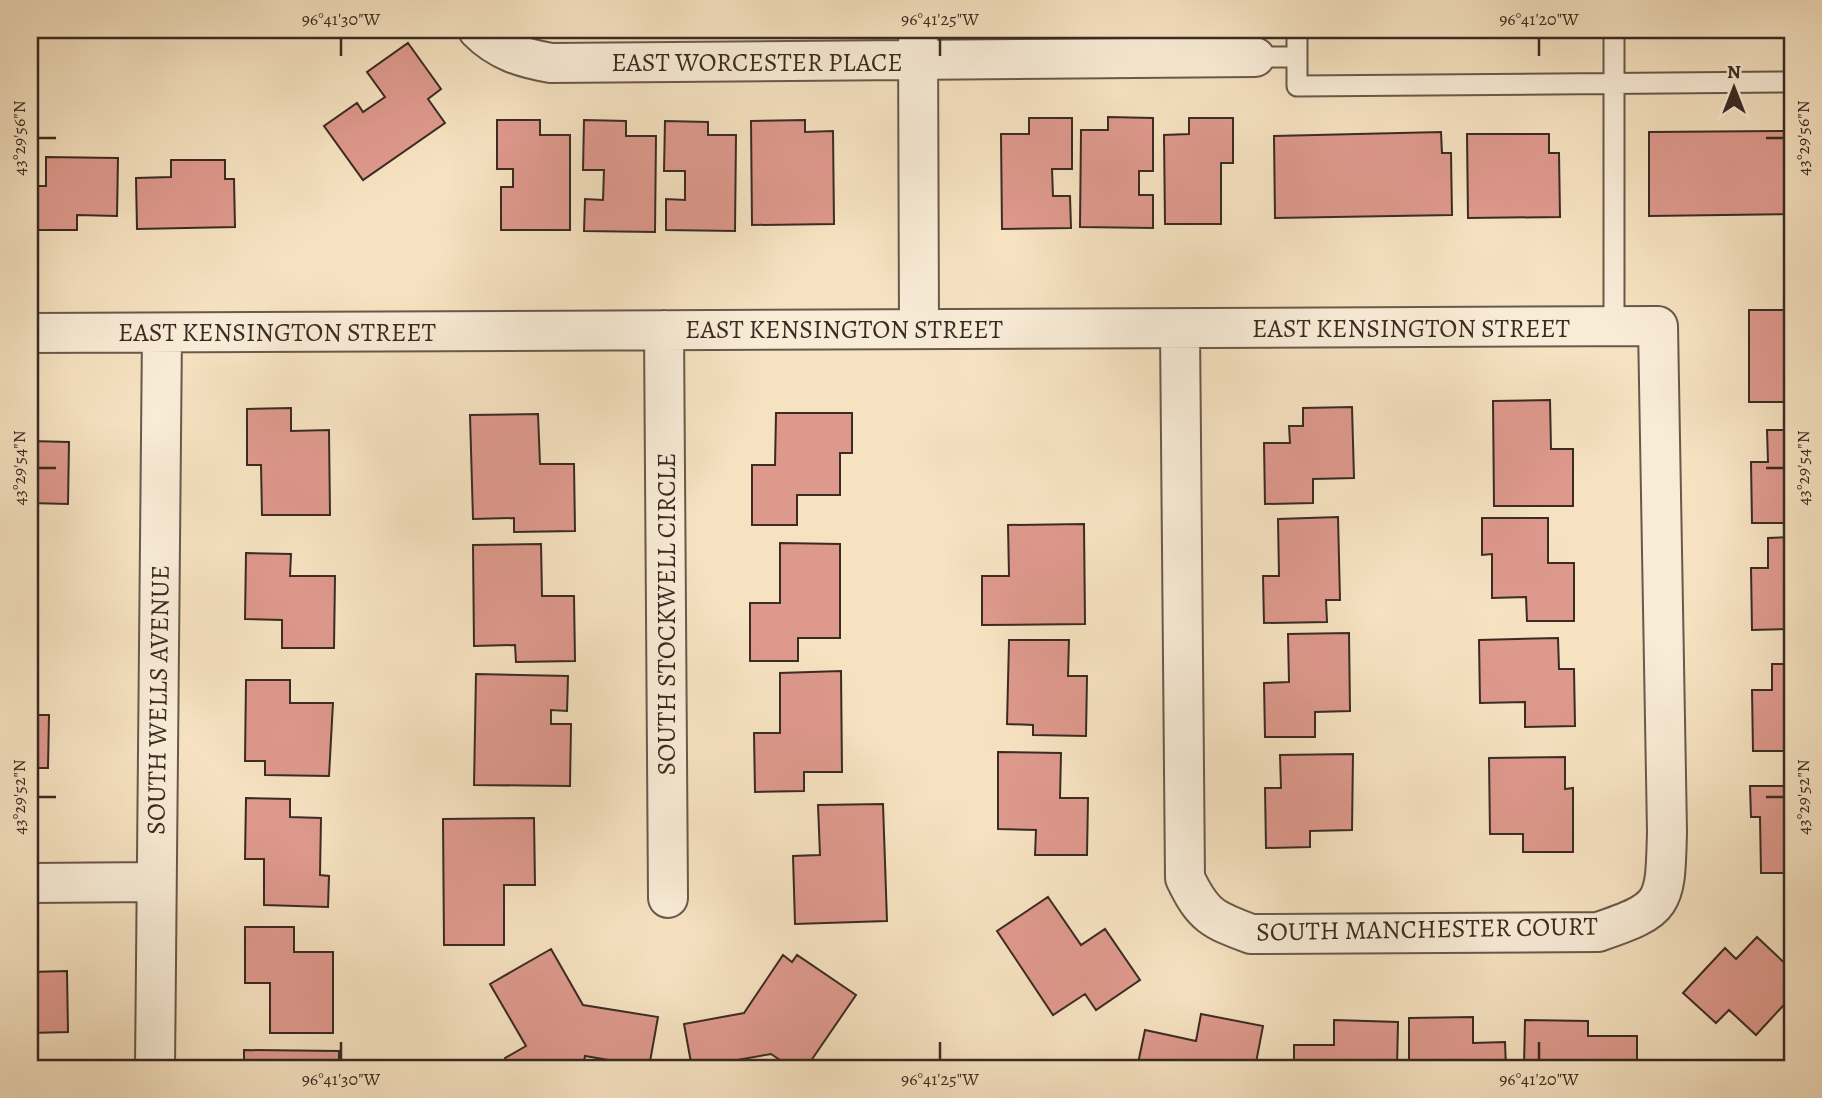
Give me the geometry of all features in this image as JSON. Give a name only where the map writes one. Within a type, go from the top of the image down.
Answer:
[{"type":"street","name":"EAST WORCESTER PLACE","points":[[478,30],[505,51],[525,58],[551,62],[918,46],[1255,57]]},
{"type":"street","points":[[918,46],[919,328]]},
{"type":"street","name":"EAST KENSINGTON STREET","points":[[30,333],[1658,326]]},
{"type":"street","name":"SOUTH MANCHESTER COURT","points":[[1180,329],[1185,878],[1197,904],[1218,922],[1251,934],[1598,932],[1632,920],[1655,907],[1665,881],[1667,832],[1658,326]]},
{"type":"street","name":"SOUTH STOCKWELL CIRCLE","points":[[664,330],[668,898]]},
{"type":"street","name":"SOUTH WELLS AVENUE","points":[[155,1068],[162,333]]},
{"type":"street","points":[[30,883],[156,882]]},
{"type":"lane","points":[[1297,30],[1297,86],[1792,82]]},
{"type":"lane","points":[[1614,30],[1614,327]]},
{"type":"lane","points":[[1255,57],[1297,57]]},
{"type":"building","points":[[408,43],[441,89],[428,99],[445,123],[363,180],[324,126],[357,103],[363,112],[385,97],[367,72]]},
{"type":"building","points":[[1108,117],[1153,118],[1153,171],[1139,171],[1139,195],[1153,195],[1153,228],[1080,227],[1081,130],[1108,130]]},
{"type":"building","points":[[1029,118],[1072,118],[1072,169],[1052,169],[1053,196],[1070,196],[1071,228],[1002,229],[1001,134],[1029,134]]},
{"type":"building","points":[[1189,118],[1233,118],[1233,163],[1221,163],[1221,224],[1165,224],[1164,135],[1189,134]]},
{"type":"building","points":[[497,120],[540,120],[540,135],[570,135],[570,230],[501,230],[501,187],[513,187],[513,169],[497,169]]},
{"type":"building","points":[[584,120],[626,121],[626,136],[656,136],[655,232],[584,231],[585,199],[603,200],[604,170],[583,170]]},
{"type":"building","points":[[805,120],[805,132],[833,131],[834,224],[752,225],[751,121]]},
{"type":"building","points":[[665,121],[708,122],[708,135],[736,135],[735,231],[666,230],[666,199],[685,200],[685,171],[664,171]]},
{"type":"building","points":[[1792,131],[1792,214],[1649,216],[1649,132]]},
{"type":"building","points":[[1441,132],[1442,153],[1451,153],[1452,215],[1275,218],[1274,136]]},
{"type":"building","points":[[1467,134],[1549,134],[1549,153],[1559,153],[1560,217],[1468,218]]},
{"type":"building","points":[[46,157],[118,158],[117,216],[77,215],[77,230],[30,230],[30,186],[46,186]]},
{"type":"building","points":[[171,160],[225,160],[225,179],[234,179],[235,227],[137,229],[136,178],[171,177]]},
{"type":"building","points":[[1749,310],[1792,310],[1792,402],[1749,402]]},
{"type":"building","points":[[1550,400],[1551,449],[1573,449],[1573,506],[1494,506],[1493,401]]},
{"type":"building","points":[[1352,407],[1354,478],[1313,479],[1313,503],[1265,504],[1264,443],[1290,443],[1289,426],[1303,426],[1303,408]]},
{"type":"building","points":[[291,408],[291,431],[329,430],[330,515],[262,515],[261,465],[247,465],[247,409]]},
{"type":"building","points":[[776,413],[852,413],[852,453],[840,453],[840,495],[797,495],[797,525],[752,525],[752,465],[775,465]]},
{"type":"building","points":[[538,414],[540,464],[574,464],[575,531],[514,532],[514,518],[473,519],[470,415]]},
{"type":"building","points":[[1767,430],[1792,430],[1792,523],[1752,523],[1751,462],[1768,462]]},
{"type":"building","points":[[30,441],[69,442],[68,504],[30,503]]},
{"type":"building","points":[[1338,517],[1340,600],[1326,600],[1327,622],[1264,623],[1263,576],[1279,576],[1278,519]]},
{"type":"building","points":[[1482,518],[1548,518],[1548,563],[1574,563],[1574,621],[1527,621],[1526,597],[1492,598],[1492,554],[1482,555]]},
{"type":"building","points":[[1084,524],[1085,624],[982,625],[982,576],[1009,576],[1008,525]]},
{"type":"building","points":[[1792,537],[1792,629],[1752,630],[1751,568],[1768,568],[1768,538]]},
{"type":"building","points":[[780,543],[840,544],[840,638],[798,638],[798,661],[750,661],[750,603],[780,603]]},
{"type":"building","points":[[541,544],[542,596],[574,596],[575,661],[516,662],[515,645],[474,646],[473,545]]},
{"type":"building","points":[[246,553],[291,554],[290,576],[335,576],[334,648],[282,648],[282,620],[245,619]]},
{"type":"building","points":[[1349,633],[1350,711],[1315,712],[1315,737],[1265,737],[1264,683],[1289,682],[1288,634]]},
{"type":"building","points":[[1558,638],[1559,669],[1574,669],[1575,726],[1525,727],[1525,702],[1480,703],[1479,640]]},
{"type":"building","points":[[1009,640],[1069,640],[1068,676],[1087,676],[1086,736],[1033,735],[1033,725],[1007,724]]},
{"type":"building","points":[[1772,664],[1792,664],[1792,751],[1753,751],[1752,690],[1772,690]]},
{"type":"building","points":[[841,671],[842,772],[804,772],[804,791],[755,792],[754,733],[780,733],[780,673]]},
{"type":"building","points":[[476,674],[568,676],[567,711],[551,710],[551,724],[571,724],[570,786],[474,785]]},
{"type":"building","points":[[246,680],[290,680],[290,703],[333,703],[329,776],[265,775],[265,761],[245,761]]},
{"type":"building","points":[[30,715],[49,715],[48,768],[30,768]]},
{"type":"building","points":[[998,752],[1061,753],[1060,798],[1088,798],[1087,855],[1035,855],[1036,830],[998,829]]},
{"type":"building","points":[[1353,754],[1352,830],[1310,831],[1310,847],[1266,848],[1265,788],[1281,788],[1280,755]]},
{"type":"building","points":[[1565,757],[1565,789],[1573,788],[1573,852],[1523,852],[1523,834],[1490,834],[1489,758]]},
{"type":"building","points":[[1750,786],[1792,786],[1792,873],[1761,873],[1760,817],[1751,817]]},
{"type":"building","points":[[246,798],[290,799],[290,817],[321,818],[320,875],[329,876],[328,907],[264,905],[264,859],[245,859]]},
{"type":"building","points":[[883,804],[887,921],[795,924],[793,856],[820,855],[818,805]]},
{"type":"building","points":[[534,818],[535,885],[504,885],[504,945],[444,945],[443,819]]},
{"type":"building","points":[[1048,897],[1081,945],[1105,929],[1140,980],[1096,1010],[1085,994],[1053,1015],[997,931]]},
{"type":"building","points":[[245,927],[294,927],[294,952],[333,952],[333,1033],[270,1033],[270,983],[245,983]]},
{"type":"building","points":[[1757,937],[1792,970],[1792,996],[1756,1035],[1729,1010],[1716,1023],[1683,993],[1725,948],[1736,959]]},
{"type":"building","points":[[551,949],[583,1005],[658,1017],[649,1067],[585,1056],[583,1068],[511,1068],[505,1058],[526,1046],[490,984]]},
{"type":"building","points":[[783,955],[792,962],[797,955],[856,995],[806,1068],[792,1068],[771,1054],[692,1068],[684,1024],[744,1013]]},
{"type":"building","points":[[67,971],[68,1032],[30,1033],[30,972]]},
{"type":"building","points":[[1201,1014],[1263,1026],[1255,1068],[1230,1065],[1230,1068],[1137,1068],[1145,1030],[1196,1041]]},
{"type":"building","points":[[1473,1017],[1473,1043],[1505,1042],[1506,1068],[1424,1068],[1424,1064],[1409,1064],[1409,1018]]},
{"type":"building","points":[[1334,1020],[1398,1022],[1397,1068],[1294,1068],[1294,1045],[1334,1045]]},
{"type":"building","points":[[1525,1020],[1588,1021],[1588,1036],[1637,1036],[1637,1068],[1524,1065]]},
{"type":"building","points":[[244,1050],[339,1051],[339,1068],[244,1068]]}]
